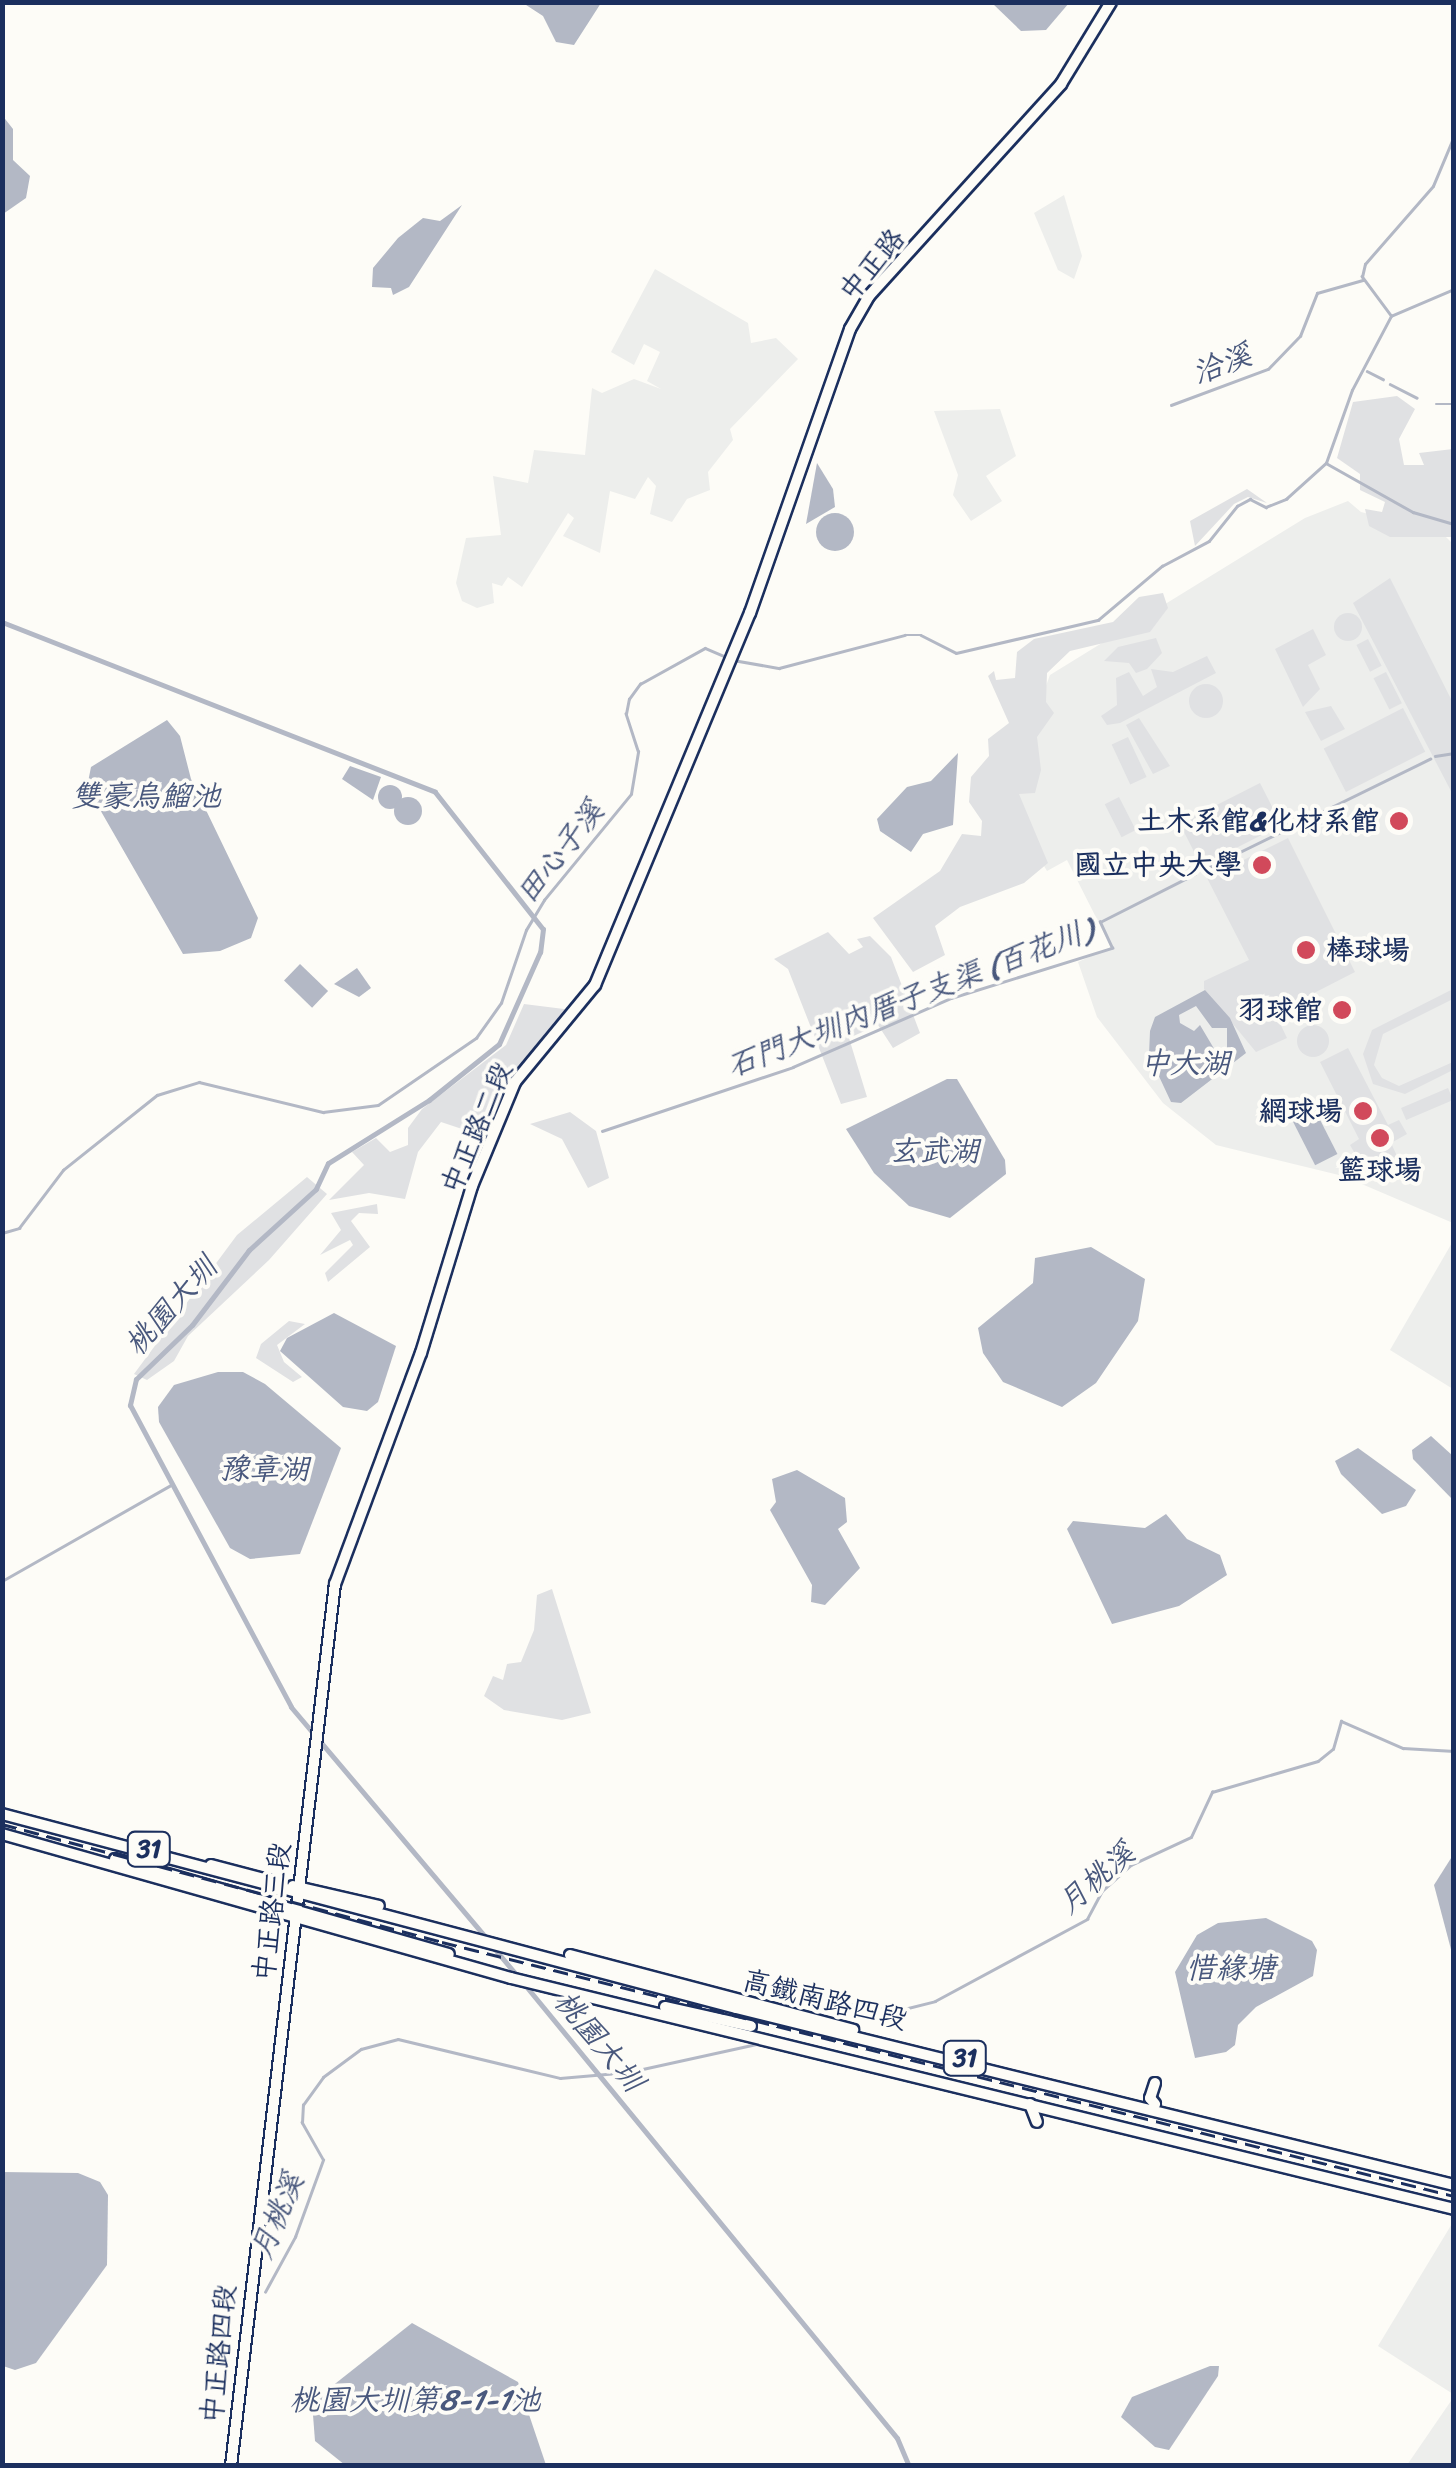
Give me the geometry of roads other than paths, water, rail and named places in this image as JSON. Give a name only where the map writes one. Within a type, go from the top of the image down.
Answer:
[{"type":"main road","name":"中正路","points":[[733,656],[861,309],[1063,81],[1111,2]]},
{"type":"main road","name":"中正路二段","points":[[335,1584],[515,1082],[595,985],[733,656]]},
{"type":"main road","name":"中正路三段","points":[[252,2246],[335,1584]]},
{"type":"main road","name":"31","points":[[2,1811],[297,1890]]},
{"type":"main road","name":"31","points":[[2,1831],[294,1912]]},
{"type":"main road","name":"31","points":[[2,1831],[36,1844],[294,1912]]},
{"type":"main road","points":[[36,1844],[57,1844]]},
{"type":"main road","name":"高鐵南路四段","points":[[297,1890],[1447,2180]]},
{"type":"main road","name":"高鐵南路四段","points":[[294,1912],[626,2005],[1424,2199]]},
{"type":"main road","name":"高鐵南路四段","points":[[484,1935],[624,1977],[877,2044],[1282,2144],[1447,2180]]},
{"type":"main road","name":"高鐵南路四段","points":[[517,1976],[794,2036],[1225,2143],[1424,2199]]},
{"type":"main road","points":[[624,1977],[655,1978]]},
{"type":"main road","points":[[605,1994],[626,2005]]},
{"type":"main road","points":[[843,2028],[877,2044]]},
{"type":"main road","points":[[768,2037],[794,2036]]},
{"type":"main road","points":[[1155,2083],[1150,2094],[1155,2104]]},
{"type":"main road","points":[[1054,2103],[1062,2087]]},
{"type":"main road","points":[[1121,2119],[1127,2103]]},
{"type":"main road","points":[[1030,2104],[1037,2122]]},
{"type":"main road","points":[[1257,2131],[1282,2144]]},
{"type":"main road","points":[[1225,2143],[1253,2156]]},
{"type":"main road","name":"31","points":[[1424,2199],[1454,2206]]},
{"type":"main road","name":"中正路四段","points":[[231,2466],[252,2246]]},
{"type":"water","points":[[601,2],[574,45],[556,42],[543,16],[523,3]]},
{"type":"water","points":[[992,3],[1069,3],[1046,30],[1021,31]]},
{"type":"water","points":[[2,115],[13,129],[13,160],[30,176],[26,198],[3,214]]},
{"type":"water","points":[[462,205],[409,287],[393,295],[391,288],[372,287],[373,268],[398,238],[423,218],[440,221]]},
{"type":"water","points":[[817,463],[833,489],[835,507],[806,524]]},
{"type":"water","points":[[835,513],[848,519],[854,532],[848,545],[835,551],[822,545],[816,532],[822,519]]},
{"type":"water","name":"雙豪烏鰡池","points":[[167,720],[180,736],[191,779],[258,918],[251,938],[220,951],[183,954],[87,787],[91,767]]},
{"type":"water","points":[[958,753],[953,825],[923,834],[911,852],[880,831],[877,819],[907,787],[931,781]]},
{"type":"water","points":[[350,766],[381,777],[373,800],[342,779]]},
{"type":"water","points":[[390,785],[399,788],[399,806],[390,809],[381,806],[378,797],[381,788]]},
{"type":"water","points":[[408,797],[418,801],[422,811],[418,821],[408,825],[398,821],[394,811],[398,801]]},
{"type":"water","points":[[300,964],[328,991],[312,1008],[284,981]]},
{"type":"water","points":[[357,968],[371,988],[359,997],[334,984]]},
{"type":"water","name":"中大湖","points":[[1205,990],[1230,1018],[1246,1053],[1181,1103],[1171,1102],[1149,1055],[1155,1017]],"holes":[[[1196,1006],[1212,1028],[1227,1028],[1227,1049],[1216,1052],[1200,1025],[1194,1031],[1180,1023],[1179,1015]]]},
{"type":"water","name":"玄武湖","points":[[947,1079],[957,1079],[1005,1160],[1006,1174],[950,1218],[909,1206],[874,1173],[846,1129]]},
{"type":"water","points":[[1312,1104],[1337,1154],[1315,1165],[1290,1115]]},
{"type":"water","points":[[1091,1247],[1145,1279],[1138,1321],[1096,1383],[1062,1407],[1003,1382],[983,1353],[978,1328],[1033,1283],[1035,1258]]},
{"type":"water","points":[[334,1313],[396,1346],[378,1402],[367,1411],[343,1407],[280,1351],[287,1338]]},
{"type":"water","name":"豫章湖","points":[[218,1372],[243,1372],[265,1384],[341,1448],[300,1554],[250,1559],[230,1548],[159,1422],[158,1407],[174,1385]]},
{"type":"water","points":[[1431,1436],[1453,1456],[1453,1500],[1413,1459],[1412,1450]]},
{"type":"water","points":[[1358,1448],[1416,1490],[1406,1506],[1382,1514],[1341,1474],[1335,1461]]},
{"type":"water","points":[[797,1470],[845,1498],[847,1522],[838,1529],[860,1568],[825,1605],[811,1602],[812,1585],[770,1510],[776,1502],[772,1479]]},
{"type":"water","points":[[1166,1514],[1187,1539],[1220,1555],[1227,1575],[1179,1606],[1112,1624],[1067,1529],[1073,1521],[1145,1528]]},
{"type":"water","points":[[1453,1855],[1453,1957],[1434,1885]]},
{"type":"water","name":"惜緣塘","points":[[1266,1918],[1312,1941],[1317,1950],[1313,1976],[1256,2007],[1238,2025],[1235,2045],[1226,2052],[1195,2058],[1175,1972],[1197,1935],[1218,1923]]},
{"type":"water","points":[[2,2172],[78,2173],[100,2182],[108,2195],[107,2265],[36,2363],[15,2370],[3,2366]]},
{"type":"water","name":"桃園大圳第8-1-1池","points":[[412,2323],[518,2382],[546,2465],[345,2465],[315,2441],[312,2402]]},
{"type":"water","points":[[1210,2366],[1219,2366],[1218,2376],[1169,2450],[1155,2447],[1121,2417],[1132,2397]]},
{"type":"waterway","name":"洽溪","points":[[1326,463],[1352,390],[1391,316],[1362,277],[1365,264],[1433,186],[1454,136]]},
{"type":"waterway","name":"洽溪","points":[[1171,405],[1268,369],[1300,336],[1317,293],[1363,280]]},
{"type":"waterway","name":"洽溪","points":[[1391,316],[1454,289]]},
{"type":"waterway","name":"洽溪","points":[[1367,371],[1383,379]]},
{"type":"waterway","name":"洽溪","points":[[1390,384],[1417,398]]},
{"type":"waterway","name":"洽溪","points":[[1436,404],[1454,404]]},
{"type":"waterway","name":"田心子溪","points":[[733,660],[779,668],[905,635],[921,635],[956,653],[1098,620],[1162,566],[1209,541],[1237,506],[1250,499],[1266,507],[1286,499],[1326,463],[1413,512],[1454,524]]},
{"type":"waterway","name":"桃園大圳","points":[[2,622],[435,792],[543,929],[540,952],[499,1044],[429,1100],[328,1163],[316,1189],[249,1250],[192,1325],[136,1379],[130,1405],[291,1707],[486,1938]]},
{"type":"waterway","name":"田心子溪","points":[[2,1233],[19,1228],[63,1170],[157,1095],[199,1082],[323,1112],[378,1105],[476,1038],[501,1003],[526,930],[544,900],[631,794],[638,752],[626,714],[629,699],[640,684],[705,648],[726,657]]},
{"type":"waterway","name":"石門大圳內厝子支渠 (百花川)","points":[[1435,756],[1454,753]]},
{"type":"waterway","name":"石門大圳內厝子支渠 (百花川)","points":[[1203,870],[1430,759]]},
{"type":"waterway","name":"石門大圳內厝子支渠 (百花川)","points":[[602,1131],[793,1067],[951,998],[1112,948],[1100,922],[1195,874]]},
{"type":"waterway","points":[[2,1581],[171,1485]]},
{"type":"waterway","name":"月桃溪","points":[[779,2005],[789,1997],[900,2010],[935,2001],[1087,1919],[1102,1891],[1131,1865],[1191,1837],[1212,1792],[1318,1761],[1333,1749],[1341,1721],[1403,1748],[1454,1751]]},
{"type":"waterway","name":"桃園大圳","points":[[493,1947],[518,1977]]},
{"type":"waterway","name":"桃園大圳","points":[[525,1985],[897,2438],[909,2466]]},
{"type":"waterway","name":"月桃溪","points":[[265,2292],[295,2237],[323,2160],[302,2123],[303,2105],[323,2077],[361,2049],[398,2039],[560,2078],[629,2072],[756,2044]]},
{"type":"railway","points":[[2,1824],[442,1942],[1454,2196]]},
{"type":"place","name":"土木系館&化材系館","points":[[1399,821]]},
{"type":"place","name":"國立中央大學","points":[[1262,865]]},
{"type":"place","name":"棒球場","points":[[1306,950]]},
{"type":"place","name":"羽球館","points":[[1342,1010]]},
{"type":"place","name":"網球場","points":[[1363,1111]]},
{"type":"place","name":"籃球場","points":[[1380,1138]]}]
